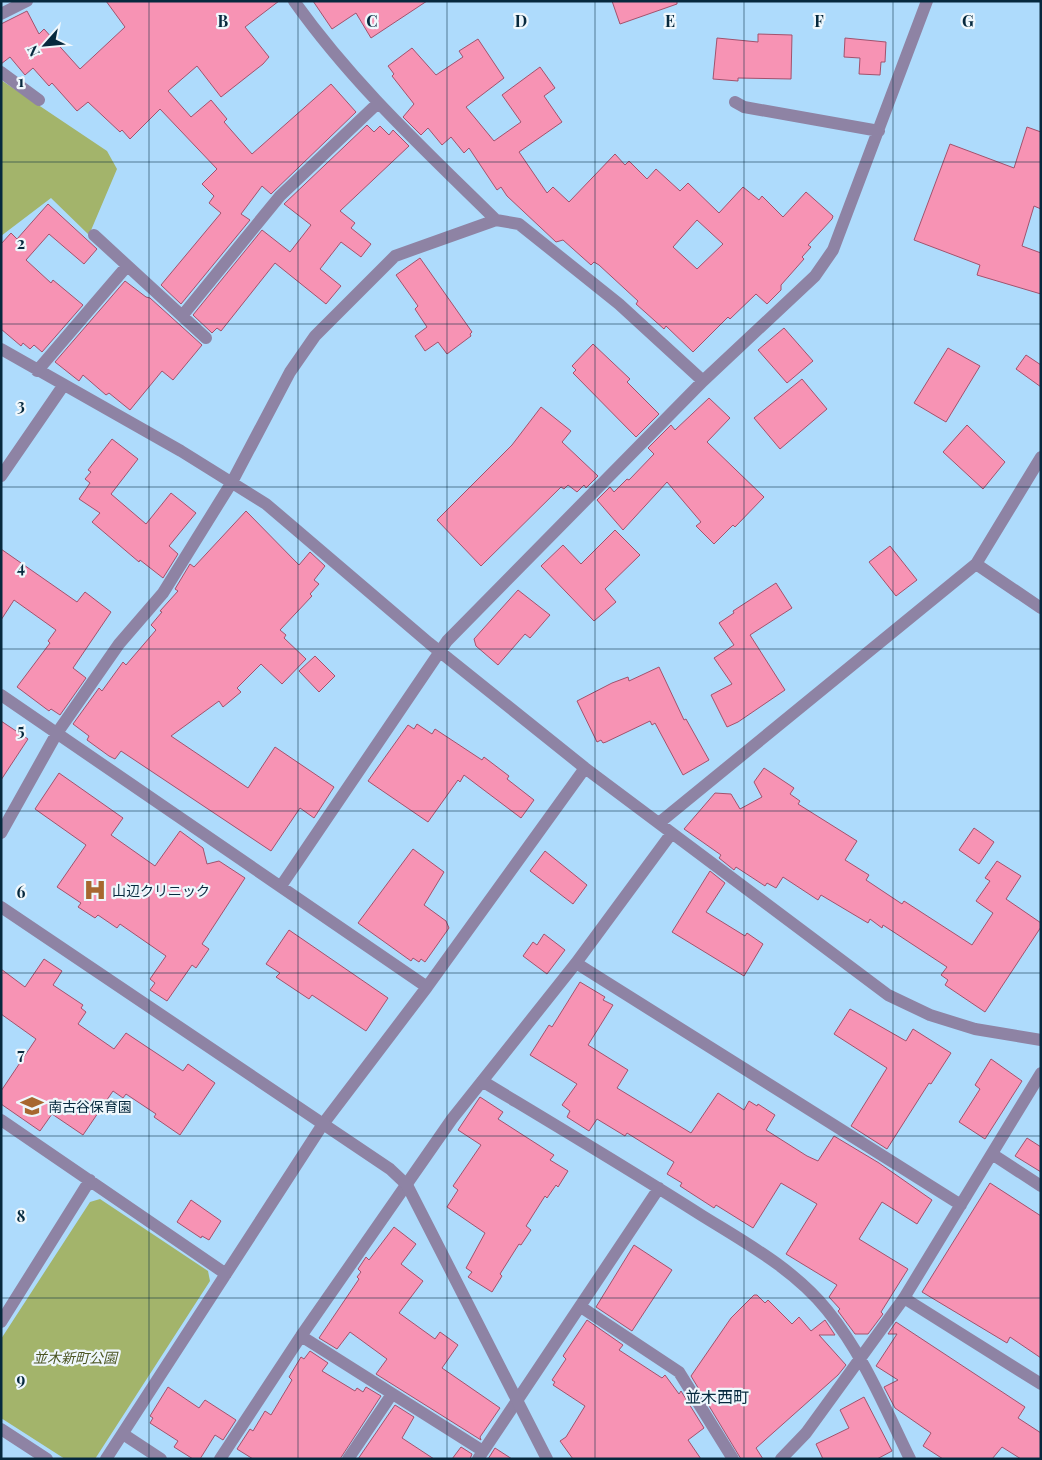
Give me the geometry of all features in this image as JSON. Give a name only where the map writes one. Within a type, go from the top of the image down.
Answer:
[{"type":"street","points":[[1,14],[27,1]]},
{"type":"street","points":[[294,1],[311,26],[378,103],[496,220]]},
{"type":"street","points":[[280,886],[439,650],[703,382],[815,276],[825,263],[833,250],[927,1]]},
{"type":"street","points":[[1,72],[39,100]]},
{"type":"street","points":[[735,102],[744,107],[879,131]]},
{"type":"street","points":[[182,316],[280,196],[378,103]]},
{"type":"street","points":[[1,833],[57,733],[119,644],[163,593],[232,482],[290,372],[315,336],[395,256],[496,220],[510,222],[525,228],[619,304],[703,382]]},
{"type":"street","points":[[94,235],[206,338]]},
{"type":"street","points":[[37,371],[127,266]]},
{"type":"street","points":[[1,349],[232,482],[266,504],[439,650],[585,768],[888,995],[930,1015],[975,1029],[1041,1040]]},
{"type":"street","points":[[1,476],[63,386]]},
{"type":"street","points":[[658,823],[976,564],[1041,457]]},
{"type":"street","points":[[976,564],[1041,608]]},
{"type":"street","points":[[1,695],[427,987]]},
{"type":"street","points":[[106,1459],[323,1124],[427,987],[585,768]]},
{"type":"street","points":[[220,1459],[301,1336],[482,1081],[576,963],[671,834]]},
{"type":"street","points":[[1,907],[390,1169],[407,1185],[547,1459]]},
{"type":"street","points":[[576,963],[961,1205]]},
{"type":"street","points":[[782,1459],[806,1433],[861,1360],[904,1298],[1041,1073]]},
{"type":"street","points":[[482,1081],[659,1188],[777,1263],[805,1286],[844,1332],[861,1360],[910,1459]]},
{"type":"street","points":[[1,1120],[226,1274]]},
{"type":"street","points":[[992,1154],[1041,1186]]},
{"type":"street","points":[[1,1322],[90,1180]]},
{"type":"street","points":[[301,1336],[392,1394],[480,1455],[518,1402],[659,1188]]},
{"type":"street","points":[[904,1298],[1041,1384]]},
{"type":"street","points":[[581,1306],[679,1372],[733,1459]]},
{"type":"street","points":[[348,1459],[392,1394]]},
{"type":"street","points":[[1,1429],[47,1459]]},
{"type":"street","points":[[123,1434],[161,1459]]},
{"type":"green space","points":[[1,80],[107,151],[117,169],[89,235],[51,198],[1,236]]},
{"type":"green space","name":"並木新町公園","points":[[100,1199],[208,1271],[210,1281],[95,1459],[65,1459],[1,1418],[1,1339],[90,1202]]},
{"type":"building","points":[[106,1],[279,1],[245,27],[269,57],[263,64],[221,97],[197,66],[168,91],[191,117],[211,100],[227,119],[224,122],[252,154],[331,84],[356,112],[271,194],[262,186],[241,214],[250,220],[181,304],[161,285],[221,213],[209,203],[214,196],[202,184],[217,169],[160,109],[130,139],[88,102],[77,111],[52,83],[49,86],[33,68],[25,75],[10,57],[1,64],[1,24],[27,11],[39,34],[44,29],[80,69],[125,27]]},
{"type":"building","points":[[313,1],[427,1],[371,38],[356,13],[332,29]]},
{"type":"building","points":[[612,1],[677,1],[677,4],[620,24]]},
{"type":"building","points":[[758,34],[792,35],[791,79],[738,78],[738,81],[713,79],[717,38],[758,42]]},
{"type":"building","points":[[845,38],[886,42],[885,62],[881,62],[880,75],[859,74],[860,58],[844,57]]},
{"type":"building","points":[[478,39],[504,78],[466,107],[494,141],[521,122],[502,95],[540,67],[555,88],[544,96],[562,122],[519,152],[547,193],[553,187],[569,202],[615,154],[625,165],[629,161],[647,179],[656,169],[680,191],[688,183],[719,213],[743,187],[759,200],[762,196],[783,217],[806,192],[833,216],[832,219],[808,245],[811,247],[802,257],[804,259],[781,285],[781,290],[767,304],[756,294],[730,319],[728,317],[693,352],[666,326],[664,329],[636,304],[638,301],[599,265],[594,262],[591,265],[563,240],[556,242],[507,196],[501,187],[497,190],[469,148],[464,153],[451,137],[442,145],[428,128],[421,135],[403,117],[414,104],[392,76],[394,74],[388,66],[412,48],[436,75],[463,57],[459,51]],"holes":[[[697,220],[723,244],[697,269],[673,247]]]},
{"type":"building","points":[[367,125],[374,132],[380,126],[389,135],[393,130],[409,146],[340,211],[355,223],[351,228],[371,244],[361,257],[341,242],[320,269],[341,286],[326,304],[275,263],[221,331],[217,328],[212,333],[193,315],[262,230],[290,252],[311,225],[284,204]]},
{"type":"building","points":[[1027,127],[1041,132],[1041,209],[1034,206],[1022,246],[1041,253],[1041,294],[977,275],[980,265],[914,240],[950,144],[1014,168]]},
{"type":"building","points":[[48,204],[97,249],[84,264],[49,234],[26,260],[51,283],[53,280],[83,305],[42,352],[34,345],[30,349],[23,343],[21,346],[1,329],[1,244],[11,233],[17,239]]},
{"type":"building","points":[[420,258],[472,332],[471,336],[447,354],[438,342],[425,351],[415,336],[427,327],[415,309],[418,306],[396,275]]},
{"type":"building","points":[[125,281],[150,298],[202,345],[173,380],[162,371],[130,410],[109,393],[106,395],[83,375],[79,381],[55,362]]},
{"type":"building","points":[[784,328],[813,361],[787,383],[758,350]]},
{"type":"building","points":[[593,344],[630,379],[627,382],[659,414],[636,437],[573,373],[576,370],[572,366]]},
{"type":"building","points":[[948,348],[980,366],[946,422],[914,403]]},
{"type":"building","points":[[1026,355],[1041,365],[1041,387],[1016,369]]},
{"type":"building","points":[[802,379],[827,409],[780,449],[754,418]]},
{"type":"building","points":[[709,398],[730,418],[707,442],[764,497],[735,527],[733,525],[714,544],[696,526],[701,522],[667,482],[623,530],[597,500],[610,487],[614,492],[627,479],[629,480],[654,454],[648,448],[671,425],[675,430]]},
{"type":"building","points":[[541,407],[571,431],[562,442],[598,476],[586,488],[584,485],[577,492],[568,485],[564,489],[561,487],[481,566],[437,520],[512,445]]},
{"type":"building","points":[[967,425],[1005,462],[983,489],[943,452]]},
{"type":"building","points":[[112,439],[138,459],[111,494],[146,524],[171,493],[196,513],[169,546],[178,554],[163,578],[140,560],[139,562],[92,522],[100,513],[79,499],[90,483],[85,479],[91,472],[88,470]]},
{"type":"building","points":[[246,511],[299,565],[310,552],[325,566],[314,580],[319,584],[310,594],[312,596],[280,630],[286,635],[284,638],[306,659],[282,684],[261,664],[237,688],[241,692],[223,707],[219,701],[171,736],[248,788],[275,747],[334,787],[314,818],[300,808],[271,851],[121,751],[115,759],[109,756],[87,740],[89,736],[73,724],[99,688],[102,691],[123,662],[126,665],[156,630],[151,625],[162,612],[160,611],[178,591],[175,589],[190,564],[194,567]]},
{"type":"building","points":[[615,530],[640,555],[605,589],[616,602],[594,621],[541,566],[563,545],[581,564]]},
{"type":"building","points":[[890,546],[917,580],[896,596],[869,562]]},
{"type":"building","points":[[1,549],[77,602],[85,592],[111,612],[73,668],[86,678],[60,715],[51,709],[49,711],[17,687],[50,643],[48,641],[56,630],[14,600],[1,620]]},
{"type":"building","points":[[776,583],[792,608],[750,635],[785,690],[738,722],[727,727],[711,695],[732,684],[714,658],[734,645],[719,623],[734,613],[733,611]]},
{"type":"building","points":[[518,590],[550,615],[530,638],[525,634],[498,665],[476,646],[474,639]]},
{"type":"building","points":[[315,656],[335,676],[319,692],[299,671]]},
{"type":"building","points":[[659,667],[684,720],[686,719],[709,760],[683,775],[655,723],[652,725],[650,721],[606,742],[603,743],[601,740],[597,742],[577,701],[612,683],[628,677],[629,681]]},
{"type":"building","points":[[1,721],[28,739],[1,780]]},
{"type":"building","points":[[417,724],[432,734],[435,729],[482,760],[484,757],[509,776],[507,779],[534,800],[521,818],[464,775],[460,782],[458,780],[428,822],[368,781],[408,725],[414,729]]},
{"type":"building","points":[[764,768],[794,788],[790,794],[800,801],[798,804],[857,841],[845,860],[869,875],[866,880],[902,904],[904,901],[972,945],[993,913],[976,901],[990,881],[985,878],[997,861],[1021,876],[1006,899],[1041,923],[1041,927],[985,1012],[945,985],[948,980],[941,975],[947,967],[883,925],[882,928],[870,919],[868,923],[821,895],[818,900],[783,877],[776,888],[767,883],[765,886],[736,867],[734,870],[719,858],[721,855],[684,829],[715,793],[731,794],[740,809],[762,797],[754,782]]},
{"type":"building","points":[[59,773],[123,818],[111,835],[155,866],[180,831],[203,848],[207,864],[219,861],[245,878],[202,944],[209,949],[196,968],[192,965],[167,1001],[150,990],[155,983],[150,979],[166,956],[120,924],[117,928],[98,915],[95,918],[78,907],[81,903],[57,887],[86,845],[35,809]]},
{"type":"building","points":[[974,828],[994,842],[979,864],[959,850]]},
{"type":"building","points":[[413,849],[444,872],[424,905],[446,921],[449,928],[425,962],[421,959],[419,962],[413,958],[411,961],[358,923]]},
{"type":"building","points":[[545,851],[587,885],[573,904],[530,871]]},
{"type":"building","points":[[710,871],[725,883],[706,912],[745,936],[747,933],[763,944],[744,976],[672,932]]},
{"type":"building","points":[[289,930],[388,998],[366,1031],[312,995],[309,999],[276,977],[280,973],[266,964]]},
{"type":"building","points":[[544,934],[565,950],[547,974],[523,956],[533,942],[537,945]]},
{"type":"building","points":[[44,959],[62,971],[53,985],[83,1005],[81,1008],[86,1012],[78,1024],[114,1049],[126,1033],[183,1071],[188,1064],[215,1083],[180,1135],[154,1117],[156,1114],[126,1094],[123,1098],[113,1091],[83,1135],[52,1114],[40,1131],[1,1104],[1,1091],[36,1039],[1,1014],[1,969],[25,987]]},
{"type":"building","points":[[580,982],[605,997],[603,1000],[613,1005],[588,1045],[628,1070],[617,1088],[691,1133],[718,1093],[744,1110],[749,1101],[757,1106],[758,1104],[775,1115],[766,1130],[807,1156],[818,1161],[834,1136],[879,1163],[932,1200],[917,1224],[882,1202],[859,1239],[908,1269],[881,1312],[883,1314],[868,1334],[855,1334],[838,1311],[840,1309],[829,1297],[837,1285],[786,1254],[817,1204],[781,1183],[753,1228],[716,1205],[714,1208],[680,1186],[682,1183],[667,1174],[674,1162],[627,1133],[625,1136],[597,1119],[589,1131],[567,1117],[570,1111],[562,1105],[577,1084],[530,1055],[549,1025],[552,1027]]},
{"type":"building","points":[[850,1009],[906,1041],[913,1029],[951,1053],[931,1084],[929,1083],[887,1149],[851,1126],[887,1068],[834,1034]]},
{"type":"building","points":[[991,1059],[1022,1081],[985,1139],[959,1122],[980,1089],[975,1085]]},
{"type":"building","points":[[480,1097],[503,1112],[498,1119],[554,1155],[550,1160],[568,1171],[558,1187],[556,1185],[547,1198],[545,1196],[526,1226],[531,1230],[521,1245],[519,1244],[500,1274],[502,1276],[492,1292],[468,1277],[472,1272],[466,1268],[485,1233],[447,1207],[458,1190],[453,1186],[481,1145],[458,1130]]},
{"type":"building","points":[[1027,1138],[1041,1147],[1041,1172],[1015,1156]]},
{"type":"building","points":[[990,1183],[1041,1216],[1041,1358],[1010,1337],[1007,1343],[922,1292]]},
{"type":"building","points":[[191,1200],[221,1221],[209,1240],[202,1236],[201,1238],[177,1222]]},
{"type":"building","points":[[394,1227],[416,1244],[401,1264],[423,1281],[399,1313],[435,1339],[440,1332],[458,1345],[442,1368],[500,1408],[480,1437],[481,1440],[376,1374],[387,1359],[350,1332],[337,1349],[319,1338],[359,1279],[357,1277],[361,1272],[358,1269],[366,1257],[369,1260]]},
{"type":"building","points":[[634,1245],[672,1270],[632,1331],[596,1307]]},
{"type":"building","points":[[754,1295],[757,1295],[765,1303],[768,1300],[792,1324],[799,1317],[811,1331],[825,1320],[835,1335],[819,1335],[846,1365],[838,1375],[756,1448],[763,1459],[741,1459],[691,1376],[731,1318]]},
{"type":"building","points":[[587,1320],[623,1345],[619,1350],[662,1378],[665,1375],[679,1394],[681,1391],[704,1428],[688,1440],[701,1459],[573,1459],[560,1441],[566,1437],[585,1406],[553,1385],[555,1382],[552,1380],[566,1359],[563,1356]]},
{"type":"building","points":[[896,1322],[1025,1407],[1018,1418],[1041,1433],[1041,1459],[1021,1459],[1002,1447],[992,1459],[943,1459],[923,1446],[931,1433],[895,1408],[884,1387],[898,1380],[876,1366],[897,1334],[888,1334]]},
{"type":"building","points":[[310,1351],[328,1363],[322,1371],[355,1391],[357,1388],[363,1392],[366,1387],[381,1396],[340,1459],[253,1459],[237,1449],[250,1429],[253,1431],[265,1411],[271,1415],[292,1380],[289,1377],[301,1357],[304,1359]]},
{"type":"building","points":[[168,1387],[199,1408],[205,1400],[236,1420],[223,1440],[215,1435],[200,1459],[193,1459],[174,1447],[178,1441],[150,1423],[153,1418],[150,1416]]},
{"type":"building","points":[[864,1397],[892,1451],[877,1459],[823,1459],[816,1444],[849,1428],[840,1410]]},
{"type":"building","points":[[395,1405],[414,1417],[402,1438],[434,1459],[358,1459]]},
{"type":"building","points":[[461,1447],[472,1454],[470,1459],[452,1459]]},
{"type":"building","points":[[495,1448],[512,1459],[488,1459]]},
{"type":"place","name":"山辺クリニック","points":[[95,890]]},
{"type":"place","name":"南古谷保育園","points":[[32,1106]]},
{"type":"district","name":"並木西町","points":[[717,1396]]}]
